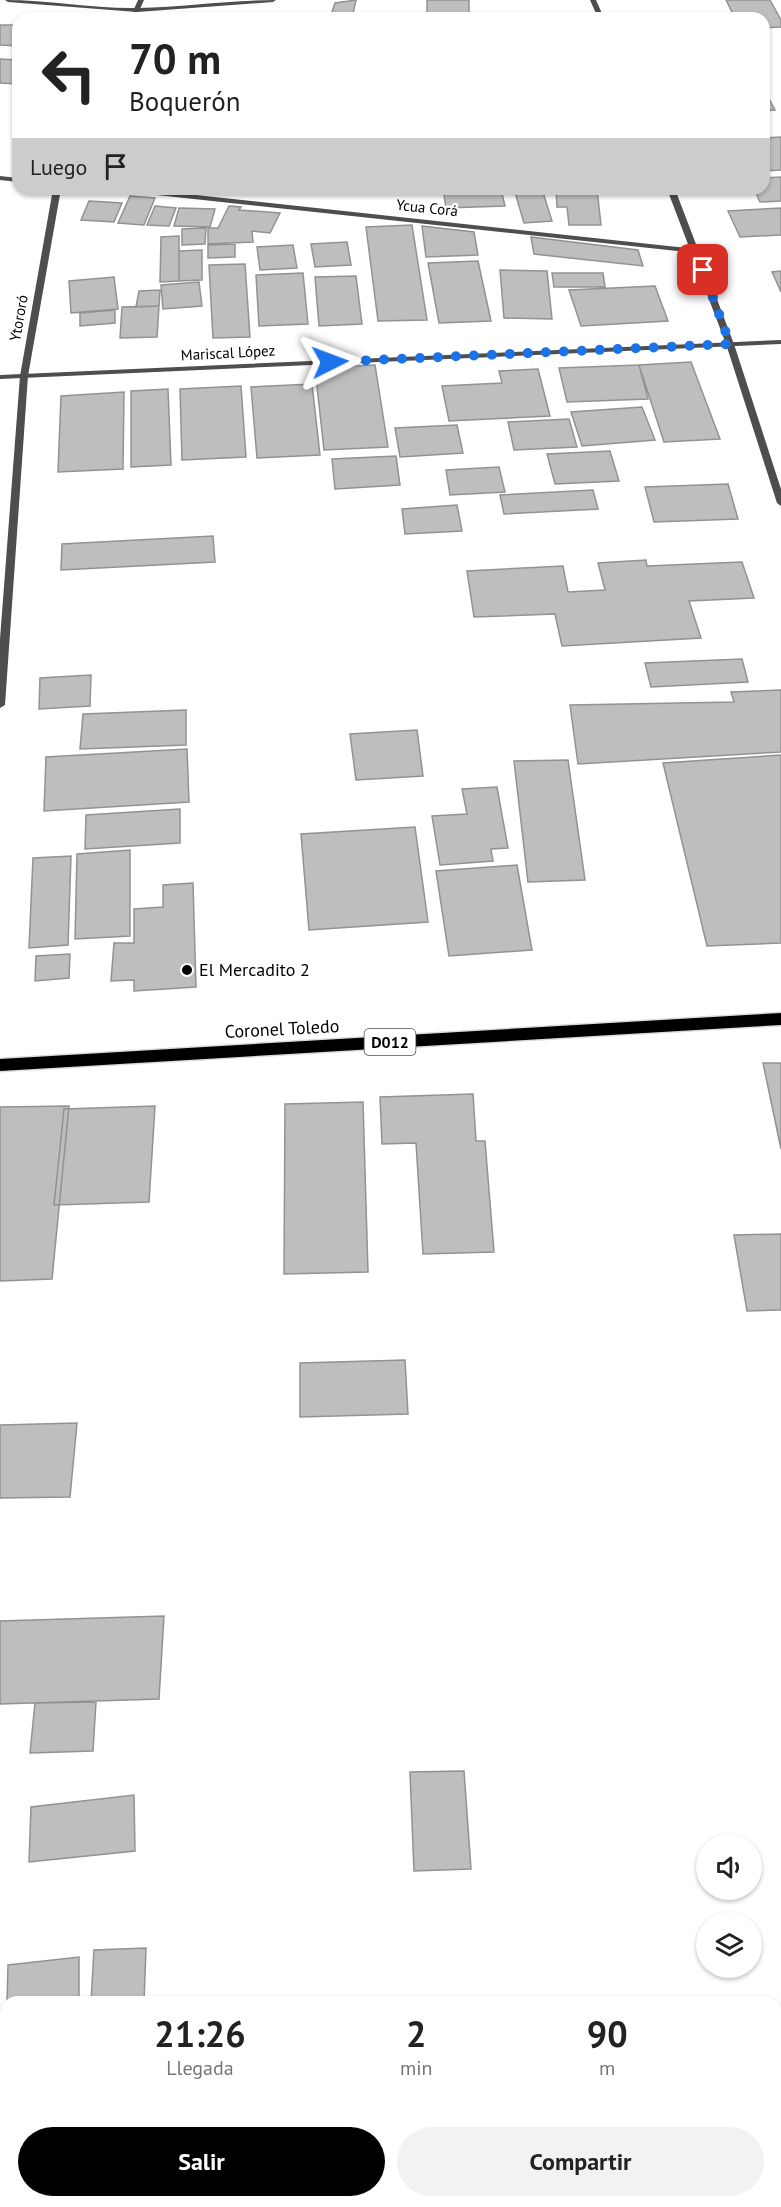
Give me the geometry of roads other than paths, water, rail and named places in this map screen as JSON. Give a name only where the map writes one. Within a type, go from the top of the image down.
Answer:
[{"type":"main road","name":"Coronel Toledo","points":[[0,1065],[781,1019]]},
{"type":"street","points":[[8,0],[136,10],[273,0]]},
{"type":"street","points":[[136,10],[141,0]]},
{"type":"street","name":"Ytororó","points":[[0,705],[24,376],[56,195]]},
{"type":"street","name":"Ycua Corá","points":[[176,195],[696,251]]},
{"type":"street","points":[[673,195],[730,344],[781,503]]},
{"type":"street","name":"Mariscal López","points":[[0,377],[781,342]]},
{"type":"place","name":"El Mercadito 2","points":[[187,970]]}]
